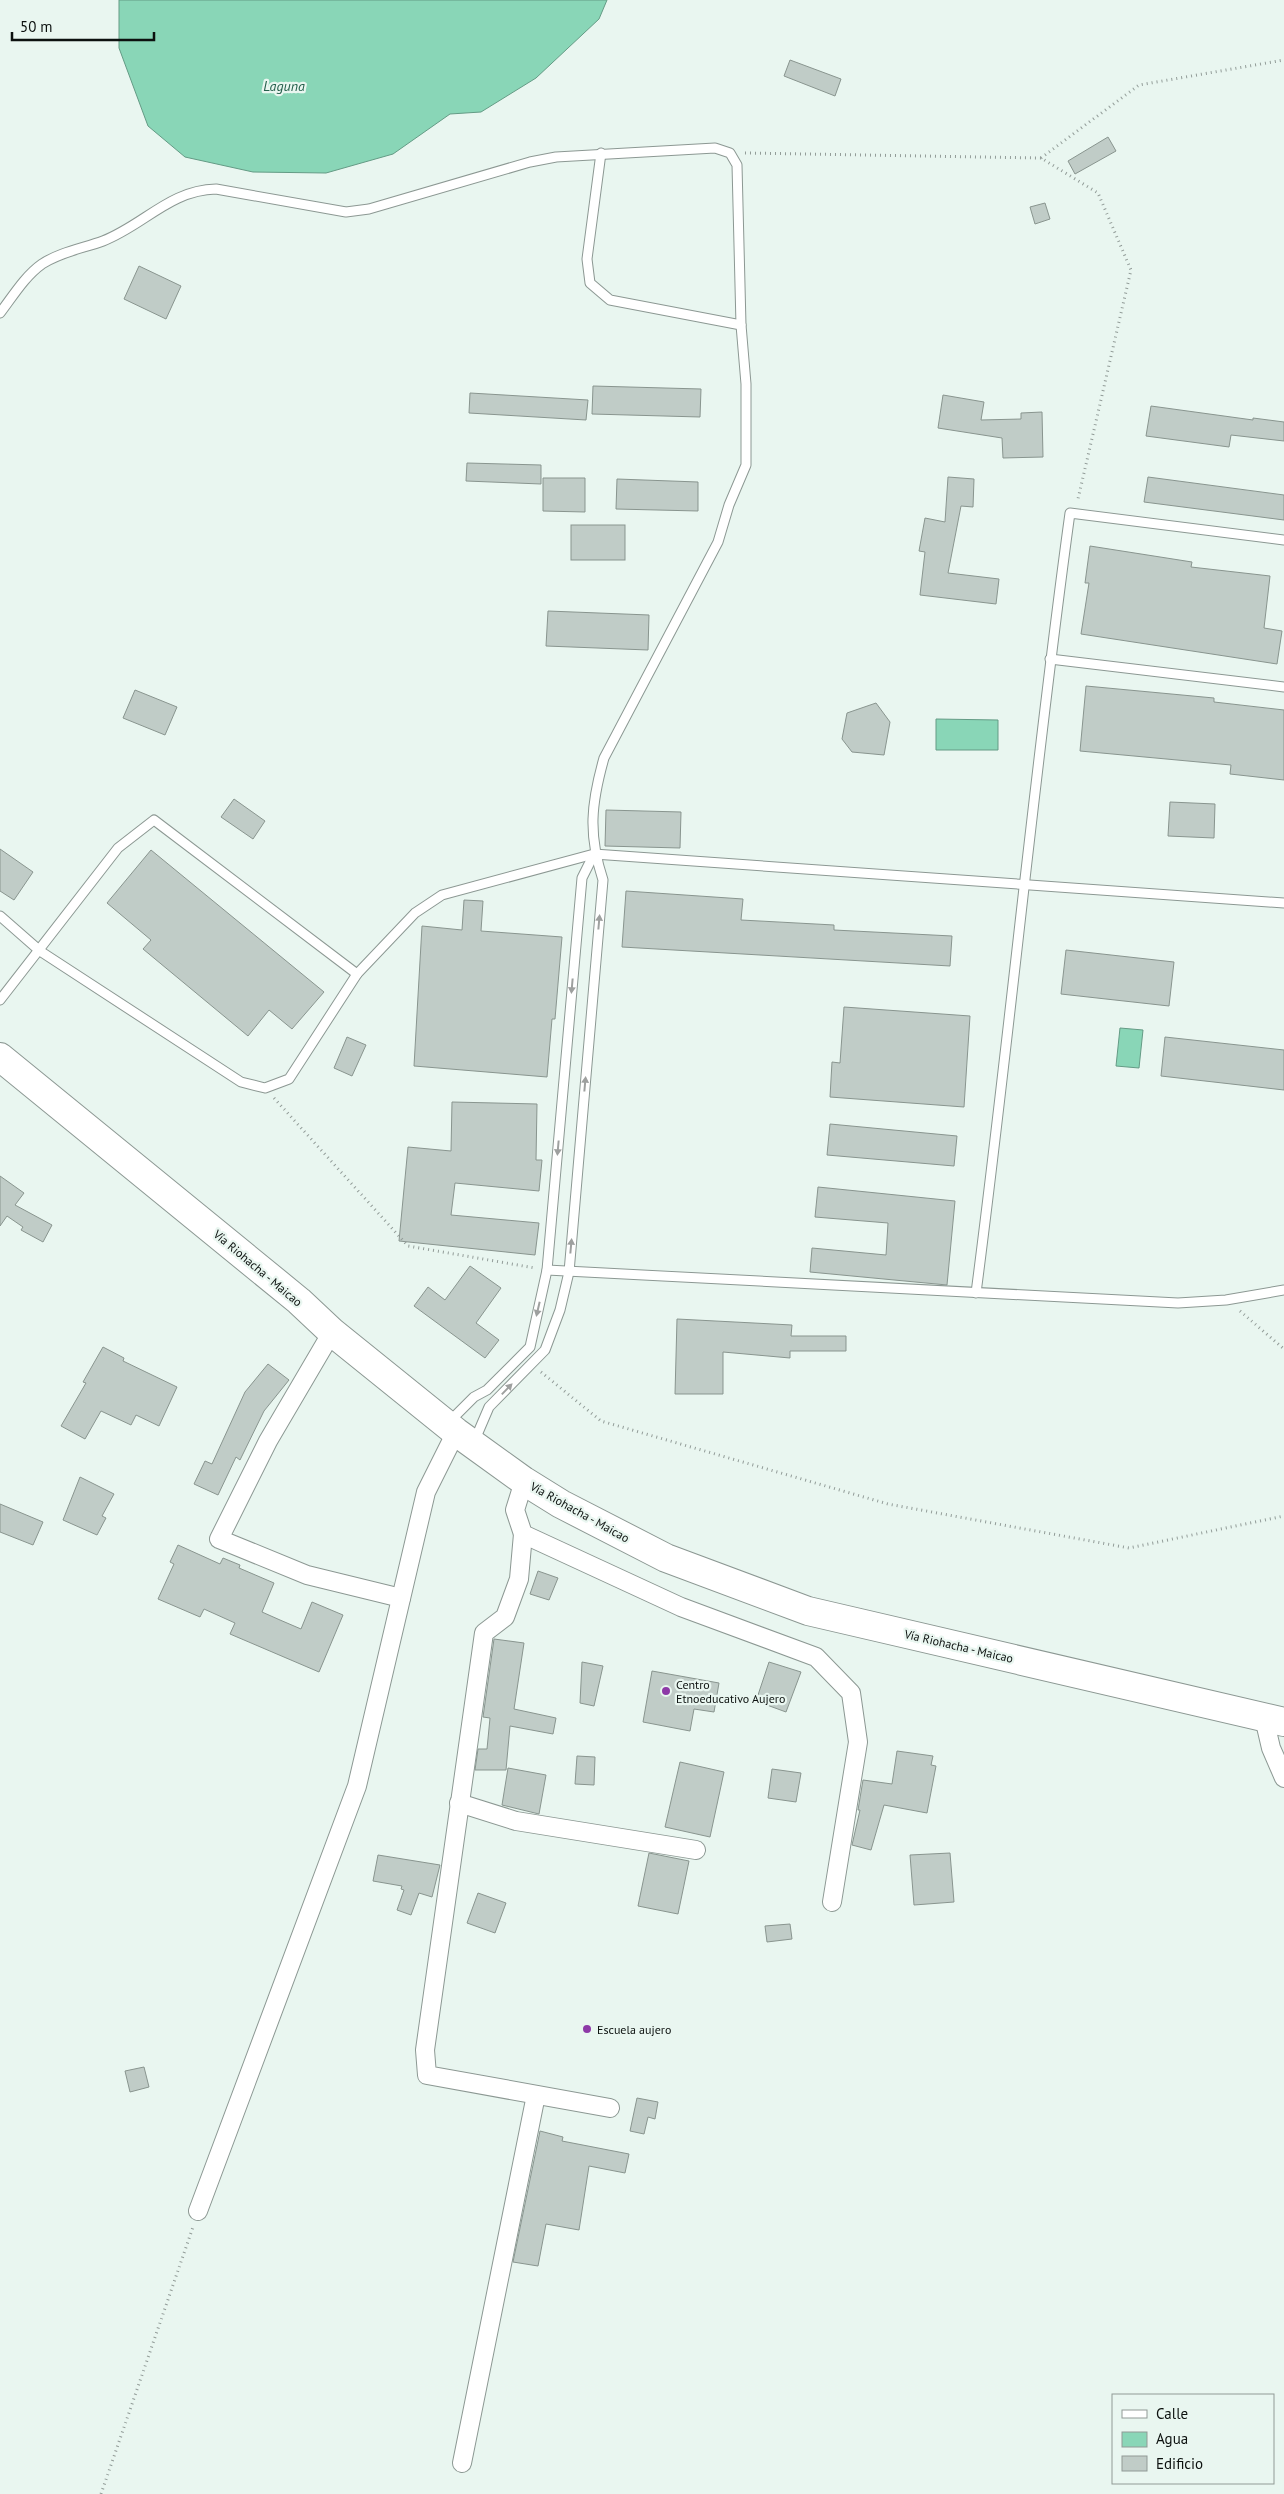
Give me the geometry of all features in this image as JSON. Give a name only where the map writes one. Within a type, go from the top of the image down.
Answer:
[{"type":"highway","name":"Vía Riohacha - Maicao","points":[[0,1057],[299,1301],[332,1332],[458,1434],[524,1481],[561,1504],[666,1558],[808,1611],[1274,1720]]},
{"type":"street","points":[[332,1332],[268,1441],[219,1539],[306,1575],[401,1598]]},
{"type":"street","points":[[198,2211],[357,1786],[426,1492],[458,1434]]},
{"type":"street","points":[[524,1481],[515,1510],[523,1534],[519,1579],[505,1617],[484,1633],[425,2050],[427,2075],[610,2108]]},
{"type":"street","points":[[523,1534],[681,1607],[816,1657],[852,1693],[858,1742],[832,1902]]},
{"type":"street","points":[[1274,1720],[1270,1748],[1284,1778]]},
{"type":"street","points":[[459,1803],[516,1821],[696,1850]]},
{"type":"street","points":[[462,2463],[536,2094]]},
{"type":"lane","points":[[0,313],[30,274],[44,263],[104,240],[180,195],[199,189],[216,189],[346,212],[369,209],[530,162],[556,157],[715,148],[730,153],[736,165],[741,325],[746,384],[746,465],[729,505],[718,542],[604,758],[596,788],[592,836],[594,854],[603,880],[569,1272],[560,1310],[545,1350],[489,1407],[458,1434]]},
{"type":"lane","points":[[601,153],[587,259],[590,283],[610,300],[741,325]]},
{"type":"lane","points":[[976,1293],[1002,1100],[1050,659],[1070,513],[1284,540]]},
{"type":"lane","points":[[1050,659],[1284,687]]},
{"type":"lane","points":[[0,1000],[40,951],[118,848],[154,820],[358,974]]},
{"type":"lane","points":[[458,1434],[474,1397],[487,1390],[530,1347],[547,1270],[582,878],[594,854]]},
{"type":"lane","points":[[0,916],[40,951],[241,1082],[265,1088],[289,1079],[358,974],[415,914],[442,895],[594,854],[1284,903]]},
{"type":"lane","points":[[547,1270],[1178,1303],[1226,1300],[1284,1290]]},
{"type":"lane","points":[[474,1397],[489,1407]]},
{"type":"path","points":[[1041,158],[1139,84],[1284,60]]},
{"type":"path","points":[[730,153],[1041,158],[1098,193],[1131,270],[1078,499]]},
{"type":"path","points":[[265,1088],[408,1246],[547,1270]]},
{"type":"path","points":[[1226,1300],[1284,1349]]},
{"type":"path","points":[[531,1364],[601,1421],[888,1504],[1129,1548],[1284,1516]]},
{"type":"path","points":[[102,2494],[198,2211]]},
{"type":"water","name":"Laguna","points":[[119,0],[607,0],[599,19],[536,78],[481,112],[450,114],[393,154],[326,173],[253,172],[185,157],[148,126],[119,48]]},
{"type":"water","points":[[936,719],[998,720],[998,750],[936,750]]},
{"type":"water","points":[[1120,1028],[1143,1030],[1139,1068],[1116,1066]]},
{"type":"building","points":[[790,60],[841,79],[835,96],[784,76]]},
{"type":"building","points":[[1108,137],[1116,151],[1075,174],[1068,161]]},
{"type":"building","points":[[1045,203],[1050,219],[1035,224],[1030,207]]},
{"type":"building","points":[[139,266],[181,286],[166,319],[124,299]]},
{"type":"building","points":[[593,386],[701,389],[700,417],[592,414]]},
{"type":"building","points":[[470,393],[588,400],[586,420],[469,413]]},
{"type":"building","points":[[943,395],[984,402],[981,420],[1021,419],[1021,413],[1042,412],[1043,457],[1003,458],[1002,438],[938,428]]},
{"type":"building","points":[[1151,406],[1253,420],[1253,418],[1284,422],[1284,441],[1231,435],[1229,447],[1146,436]]},
{"type":"building","points":[[467,463],[541,465],[541,484],[466,481]]},
{"type":"building","points":[[948,477],[974,479],[973,507],[961,506],[948,573],[999,579],[996,604],[920,595],[925,552],[919,551],[925,518],[945,522]]},
{"type":"building","points":[[1148,477],[1284,495],[1284,520],[1144,502]]},
{"type":"building","points":[[543,478],[585,478],[585,512],[543,511]]},
{"type":"building","points":[[617,479],[698,482],[698,511],[616,509]]},
{"type":"building","points":[[571,525],[625,525],[625,560],[571,560]]},
{"type":"building","points":[[1090,546],[1192,562],[1191,567],[1270,576],[1264,628],[1282,631],[1277,664],[1081,634],[1089,583],[1085,583]]},
{"type":"building","points":[[548,611],[649,615],[648,650],[546,646]]},
{"type":"building","points":[[1086,686],[1214,698],[1214,702],[1284,710],[1284,780],[1230,774],[1231,765],[1080,751]]},
{"type":"building","points":[[135,690],[177,707],[165,735],[123,718]]},
{"type":"building","points":[[876,703],[890,722],[884,755],[852,752],[842,739],[847,713]]},
{"type":"building","points":[[234,799],[265,821],[253,839],[221,817]]},
{"type":"building","points":[[1170,802],[1215,804],[1214,838],[1168,836]]},
{"type":"building","points":[[606,810],[681,812],[680,848],[605,846]]},
{"type":"building","points":[[0,849],[33,872],[14,900],[0,891]]},
{"type":"building","points":[[151,850],[324,992],[292,1029],[269,1010],[248,1036],[143,949],[151,940],[107,903]]},
{"type":"building","points":[[626,891],[743,899],[741,920],[834,925],[834,930],[952,936],[950,966],[622,947]]},
{"type":"building","points":[[464,900],[483,901],[481,931],[562,937],[555,1019],[552,1019],[547,1077],[414,1066],[422,926],[462,930]]},
{"type":"building","points":[[1066,950],[1174,962],[1169,1006],[1061,994]]},
{"type":"building","points":[[844,1007],[970,1016],[964,1107],[830,1097],[832,1062],[840,1063]]},
{"type":"building","points":[[347,1037],[366,1045],[352,1076],[334,1068]]},
{"type":"building","points":[[1165,1037],[1284,1050],[1284,1090],[1161,1076]]},
{"type":"building","points":[[452,1102],[537,1104],[536,1160],[542,1160],[539,1191],[455,1183],[451,1215],[539,1223],[535,1255],[399,1241],[408,1147],[451,1151]]},
{"type":"building","points":[[830,1124],[957,1136],[954,1166],[827,1155]]},
{"type":"building","points":[[0,1176],[24,1193],[15,1205],[52,1225],[43,1242],[21,1230],[23,1227],[7,1216],[0,1226]]},
{"type":"building","points":[[818,1187],[955,1201],[947,1285],[810,1272],[812,1248],[886,1255],[888,1223],[815,1217]]},
{"type":"building","points":[[470,1266],[501,1288],[476,1323],[499,1340],[485,1358],[414,1306],[428,1287],[445,1300]]},
{"type":"building","points":[[677,1319],[792,1325],[791,1336],[846,1336],[846,1351],[790,1351],[790,1358],[723,1352],[723,1394],[675,1394]]},
{"type":"building","points":[[103,1347],[124,1358],[123,1361],[177,1387],[159,1426],[136,1415],[131,1425],[101,1411],[85,1439],[61,1426],[86,1383],[83,1382]]},
{"type":"building","points":[[268,1364],[289,1380],[264,1411],[240,1460],[236,1457],[218,1495],[194,1484],[205,1461],[212,1464],[245,1392]]},
{"type":"building","points":[[80,1477],[114,1494],[102,1516],[106,1518],[97,1535],[63,1520]]},
{"type":"building","points":[[0,1504],[43,1522],[33,1545],[0,1532]]},
{"type":"building","points":[[178,1545],[220,1564],[223,1558],[240,1565],[239,1568],[274,1583],[262,1612],[301,1629],[312,1602],[343,1615],[319,1672],[230,1634],[235,1623],[204,1609],[200,1617],[158,1599],[174,1564],[170,1562]]},
{"type":"building","points":[[538,1571],[558,1578],[549,1600],[530,1594]]},
{"type":"building","points":[[494,1639],[524,1643],[514,1709],[556,1718],[553,1734],[510,1726],[506,1770],[475,1770],[478,1749],[487,1749],[490,1718],[483,1717]]},
{"type":"building","points":[[582,1662],[603,1666],[594,1706],[580,1703]]},
{"type":"building","points":[[769,1662],[801,1672],[786,1712],[756,1701]]},
{"type":"building","points":[[652,1671],[719,1683],[714,1712],[694,1709],[690,1731],[643,1722]]},
{"type":"building","points":[[897,1751],[933,1756],[931,1765],[936,1766],[927,1813],[884,1805],[871,1850],[852,1845],[860,1810],[858,1810],[863,1780],[892,1784]]},
{"type":"building","points":[[577,1756],[595,1757],[594,1785],[575,1784]]},
{"type":"building","points":[[680,1762],[724,1772],[710,1837],[665,1827]]},
{"type":"building","points":[[508,1768],[546,1775],[539,1814],[502,1805]]},
{"type":"building","points":[[772,1769],[801,1773],[796,1802],[768,1798]]},
{"type":"building","points":[[649,1853],[689,1861],[678,1914],[638,1906]]},
{"type":"building","points":[[950,1853],[954,1902],[914,1905],[910,1855]]},
{"type":"building","points":[[378,1855],[440,1865],[432,1897],[419,1893],[411,1915],[397,1910],[404,1890],[401,1889],[402,1886],[373,1881]]},
{"type":"building","points":[[478,1893],[506,1903],[495,1933],[467,1923]]},
{"type":"building","points":[[790,1924],[792,1939],[767,1942],[765,1926]]},
{"type":"building","points":[[144,2067],[149,2087],[130,2092],[125,2071]]},
{"type":"building","points":[[637,2098],[658,2102],[655,2119],[648,2117],[644,2134],[630,2131]]},
{"type":"building","points":[[540,2131],[563,2137],[562,2141],[629,2154],[625,2173],[589,2166],[579,2230],[546,2224],[538,2266],[513,2262]]},
{"type":"place","name":"Centro Etnoeducativo Aujero","points":[[666,1691]]},
{"type":"place","name":"Escuela aujero","points":[[587,2029]]}]
